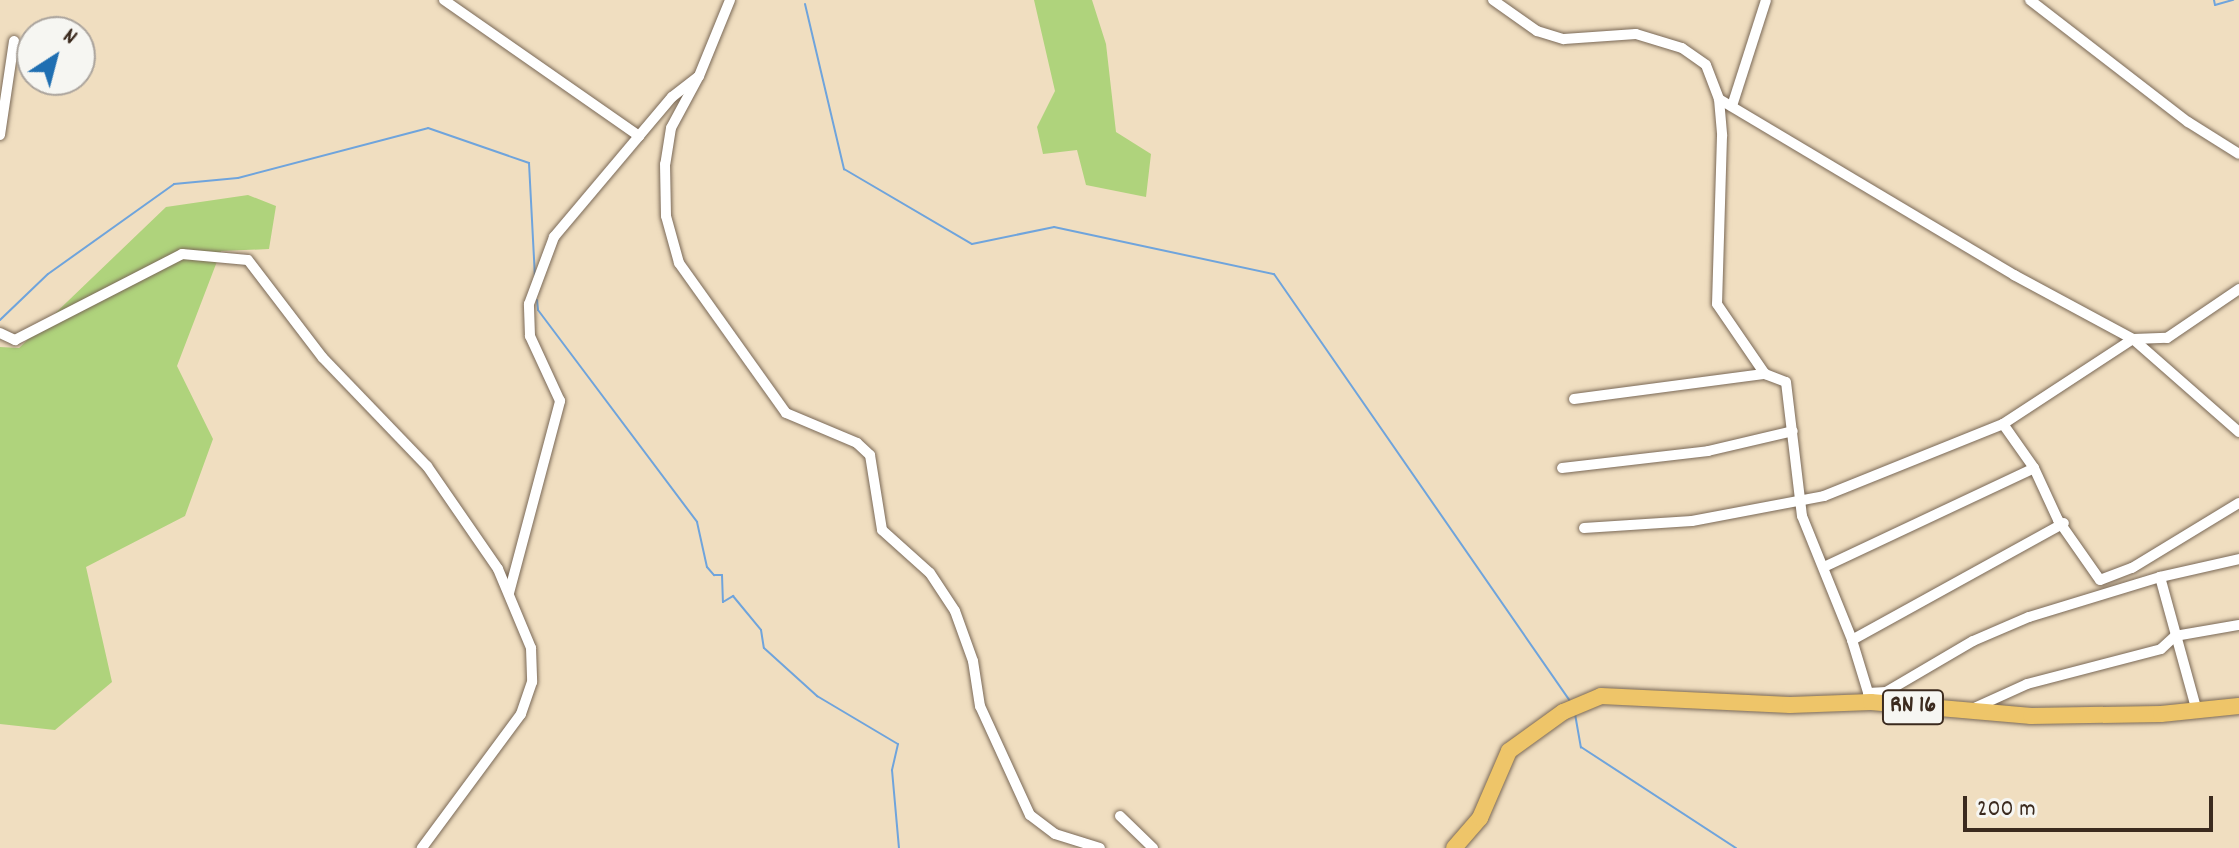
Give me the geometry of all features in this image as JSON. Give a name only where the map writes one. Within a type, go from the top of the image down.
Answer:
[{"type":"main road","name":"RN 16","points":[[1454,848],[1480,818],[1509,751],[1586,699],[1870,698],[1963,714],[2197,711],[2239,706]]},
{"type":"street","points":[[444,0],[456,5],[639,136]]},
{"type":"street","points":[[730,0],[699,76],[671,128],[665,164],[666,216],[679,263],[786,413],[857,443],[870,455],[882,530],[930,573],[955,611],[973,661],[980,706],[1030,815],[1055,834],[1100,848]]},
{"type":"street","points":[[1493,0],[1537,31],[1564,39],[1622,33],[1682,48],[1706,65],[1719,99],[1717,304],[1765,374]]},
{"type":"street","points":[[1732,106],[1766,0]]},
{"type":"street","points":[[2030,0],[2188,122],[2239,154]]},
{"type":"street","points":[[0,135],[14,41]]},
{"type":"street","points":[[509,593],[560,401],[530,336],[529,304],[554,237],[672,97],[699,76]]},
{"type":"street","points":[[1719,99],[2014,275],[2133,339],[2239,432]]},
{"type":"street","points":[[0,333],[15,340],[182,254],[248,260],[323,358],[427,466],[509,593],[531,648],[532,682],[521,714],[422,848]]},
{"type":"street","points":[[1584,528],[1692,521],[1824,496],[1877,477],[2003,424],[2133,339],[2167,338],[2239,289]]},
{"type":"street","points":[[1574,399],[1765,374],[1786,382],[1798,499],[1837,612],[1852,640],[1870,698],[1886,692],[1973,641],[2029,617],[2160,577],[2239,559]]},
{"type":"street","points":[[2003,424],[2034,468],[2100,580],[2132,568],[2239,503]]},
{"type":"street","points":[[1562,468],[1708,451],[1793,431]]},
{"type":"street","points":[[1824,567],[2034,468]]},
{"type":"street","points":[[1852,640],[2064,523]]},
{"type":"street","points":[[2160,577],[2197,711]]},
{"type":"street","points":[[1963,714],[2027,684],[2161,649],[2175,636],[2239,625]]},
{"type":"street","points":[[1120,816],[1153,848]]},
{"type":"green space","points":[[1034,0],[1092,0],[1106,44],[1116,132],[1151,154],[1146,197],[1086,185],[1077,150],[1043,154],[1037,127],[1055,91]]},
{"type":"green space","points":[[248,195],[276,206],[269,249],[221,251],[177,366],[213,439],[185,516],[86,567],[112,682],[55,730],[0,724],[0,347],[19,348],[166,207]]},
{"type":"waterway","points":[[2214,0],[2215,5],[2233,0]]},
{"type":"waterway","points":[[805,4],[844,169],[972,244],[1054,227],[1274,274],[1570,701]]},
{"type":"waterway","points":[[0,320],[48,274],[174,184],[238,178],[428,128],[529,163],[535,277]]},
{"type":"waterway","points":[[537,300],[538,310],[697,522],[707,567],[714,575],[722,575],[723,602],[733,596],[761,630],[764,648],[817,696],[898,744],[892,770],[899,848]]},
{"type":"waterway","points":[[1575,714],[1581,747],[1736,848]]}]
